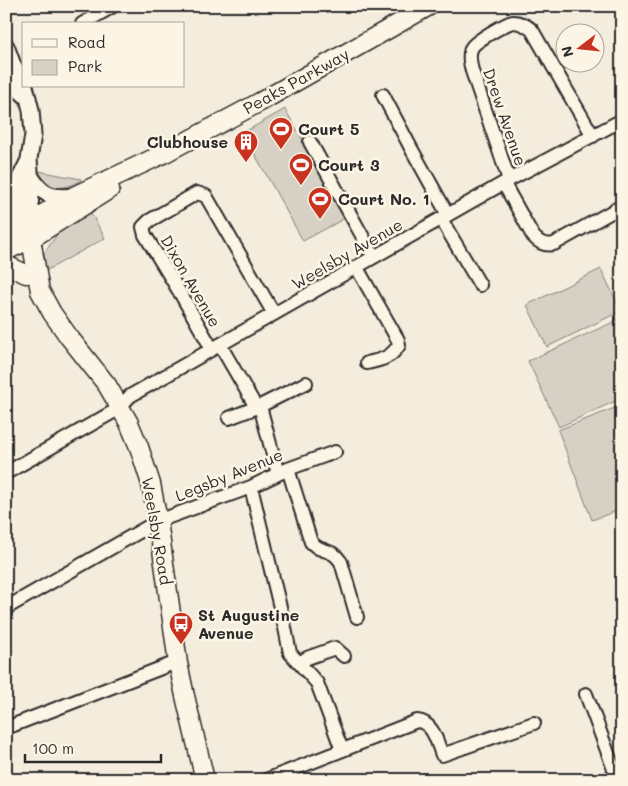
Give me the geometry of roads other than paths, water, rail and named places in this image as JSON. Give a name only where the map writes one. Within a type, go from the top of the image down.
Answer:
[{"type":"highway","name":"Peaks Parkway","points":[[18,236],[429,6]]},
{"type":"highway","name":"Peaks Parkway","points":[[18,236],[74,196],[163,154]]},
{"type":"highway","points":[[18,236],[26,274]]},
{"type":"highway","name":"Weelsby Road","points":[[18,236],[40,291],[52,314],[107,385],[129,423],[139,447],[151,484],[178,663],[206,780]]},
{"type":"highway","points":[[6,265],[26,274],[40,291]]},
{"type":"main road","name":"Weelsby Road","points":[[6,46],[22,78]]},
{"type":"main road","points":[[6,84],[22,91],[26,90]]},
{"type":"main road","name":"Weelsby Road","points":[[18,236],[30,175],[29,159],[32,128],[31,110],[26,90]]},
{"type":"main road","name":"Weelsby Road","points":[[18,236],[17,200],[20,178],[29,159]]},
{"type":"main road","points":[[30,175],[45,193],[62,198],[74,196]]},
{"type":"street","points":[[85,22],[113,6]]},
{"type":"street","name":"Drew Avenue","points":[[506,182],[470,62],[470,54],[472,46],[478,41],[509,23],[521,23],[532,30],[593,136]]},
{"type":"street","points":[[383,95],[480,285]]},
{"type":"street","name":"Weelsby Avenue","points":[[6,473],[120,407],[130,396],[506,182],[622,120]]},
{"type":"street","points":[[310,142],[374,257]]},
{"type":"street","points":[[506,182],[533,236],[543,244],[554,244],[622,206]]},
{"type":"street","name":"Dixon Avenue","points":[[216,347],[182,296],[145,235],[143,227],[149,221],[181,202],[197,193],[206,196],[274,314]]},
{"type":"street","points":[[357,268],[398,340],[399,345],[396,350],[383,360],[367,363]]},
{"type":"street","points":[[216,347],[258,406],[311,542],[319,549],[337,555],[341,562],[357,617]]},
{"type":"street","points":[[229,418],[306,383]]},
{"type":"street","name":"Legsby Avenue","points":[[6,608],[158,521],[251,487],[283,472],[335,452]]},
{"type":"street","points":[[251,487],[290,653],[317,683],[342,750]]},
{"type":"street","points":[[300,663],[307,658],[335,648],[344,656]]},
{"type":"street","points":[[6,728],[160,668],[178,663]]},
{"type":"street","points":[[586,694],[618,780]]},
{"type":"street","points":[[266,780],[412,723],[423,722],[428,725],[442,755],[534,723]]},
{"type":"place","name":"Court 5","points":[[281,150]]},
{"type":"place","name":"Clubhouse","points":[[246,163]]},
{"type":"place","name":"Court 3","points":[[301,186]]},
{"type":"place","name":"Court No. 1","points":[[320,220]]},
{"type":"place","name":"St Augustine Avenue","points":[[181,645]]}]
